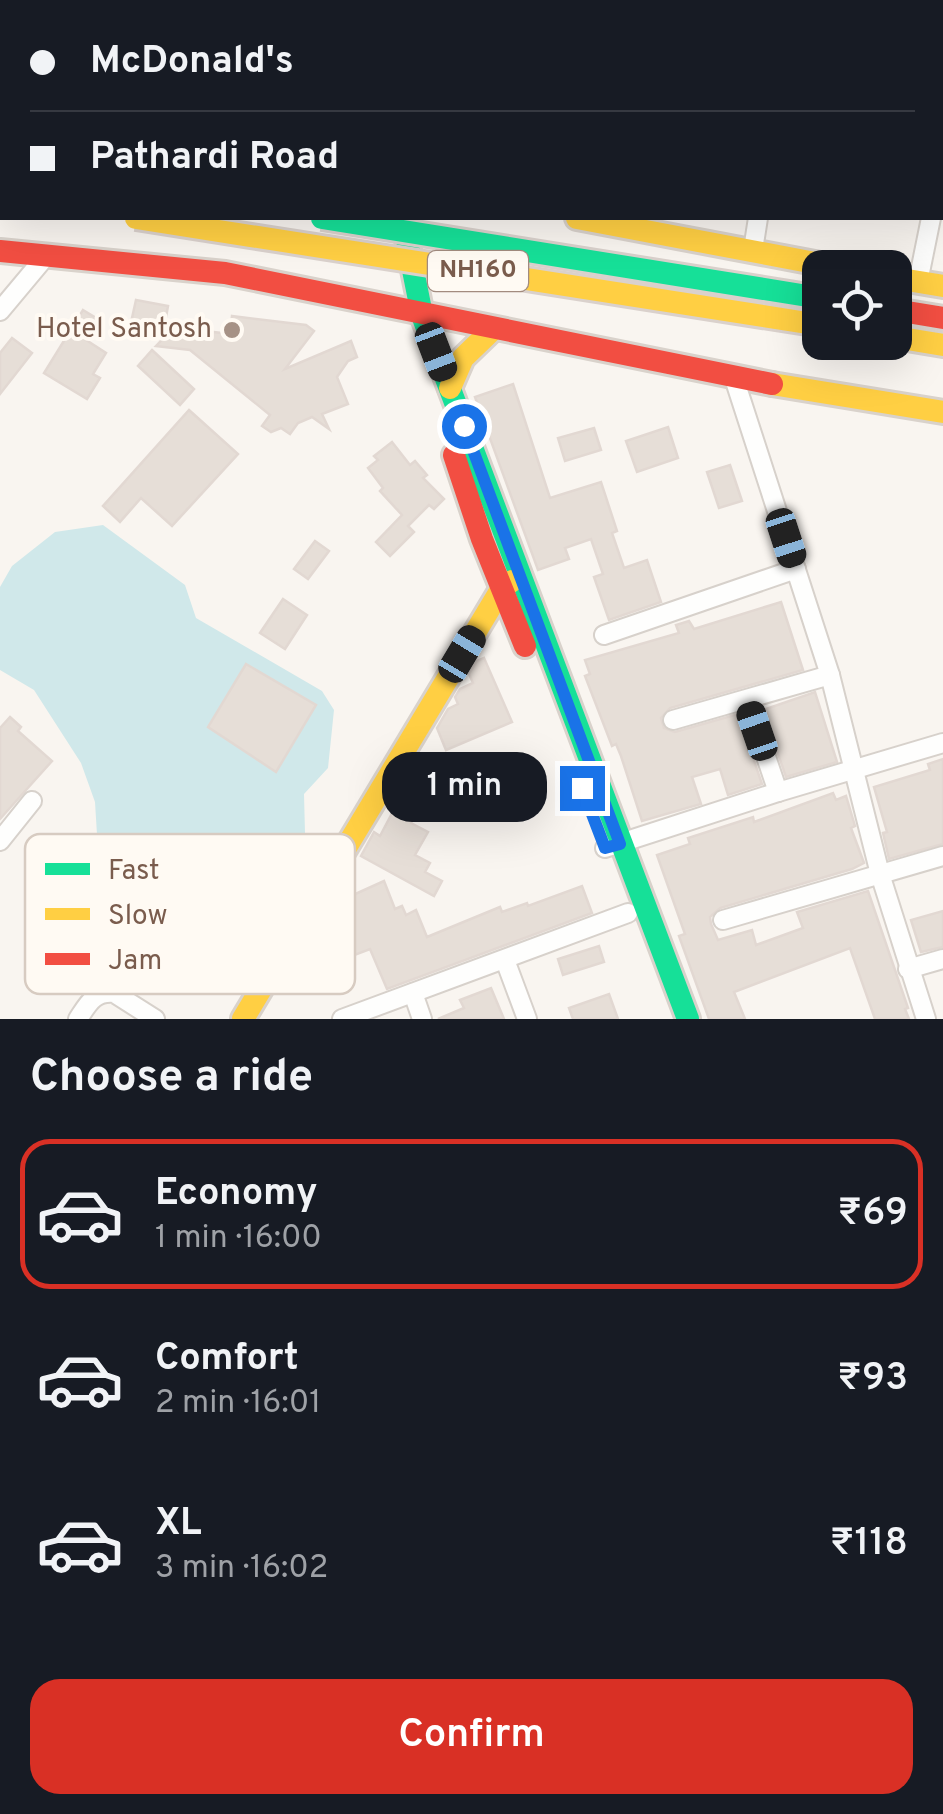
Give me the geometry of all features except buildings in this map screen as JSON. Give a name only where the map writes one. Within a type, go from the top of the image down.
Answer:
[{"type":"main road","name":"NH160","points":[[149,220],[802,322]]},
{"type":"main road","name":"NH160","points":[[334,220],[802,295]]},
{"type":"main road","points":[[385,220],[482,539],[511,582]]},
{"type":"main road","points":[[402,220],[414,314],[450,388],[511,582],[612,846],[688,1019]]},
{"type":"main road","points":[[608,220],[802,260]]},
{"type":"main road","points":[[0,251],[225,273],[734,378],[943,412]]},
{"type":"main road","points":[[912,281],[943,286]]},
{"type":"main road","points":[[912,313],[943,318]]},
{"type":"main road","points":[[450,388],[463,358],[492,330]]},
{"type":"main road","points":[[912,339],[943,344]]},
{"type":"main road","points":[[355,836],[511,582]]},
{"type":"main road","points":[[612,846],[628,913],[667,1019]]},
{"type":"main road","points":[[243,1019],[258,994]]},
{"type":"street","points":[[753,250],[758,220]]},
{"type":"street","points":[[912,267],[930,220]]},
{"type":"street","points":[[0,311],[46,256]]},
{"type":"street","points":[[734,378],[830,676],[880,874],[926,1019]]},
{"type":"street","points":[[604,635],[796,570]]},
{"type":"street","points":[[674,720],[830,676]]},
{"type":"street","points":[[746,700],[778,792]]},
{"type":"street","points":[[612,846],[943,743]]},
{"type":"street","points":[[0,841],[32,800]]},
{"type":"street","points":[[723,920],[943,856]]},
{"type":"street","points":[[342,1019],[628,913]]},
{"type":"street","points":[[908,970],[943,959]]},
{"type":"street","points":[[506,960],[528,1019]]},
{"type":"street","points":[[413,993],[422,1019]]},
{"type":"street","points":[[78,1019],[92,998],[101,994]]},
{"type":"street","points":[[116,994],[156,1019]]},
{"type":"water","points":[[103,525],[185,585],[196,618],[322,691],[334,710],[328,768],[304,794],[305,834],[97,834],[95,802],[81,763],[34,690],[0,670],[0,587],[12,566],[55,532]]},
{"type":"traffic: fast","points":[[334,220],[802,295]]},
{"type":"traffic: fast","points":[[407,240],[422,315],[688,1019]]},
{"type":"traffic: slow","points":[[149,220],[802,322]]},
{"type":"traffic: slow","points":[[588,220],[802,261]]},
{"type":"traffic: slow","points":[[912,281],[943,286]]},
{"type":"traffic: slow","points":[[450,388],[463,358],[492,330]]},
{"type":"traffic: slow","points":[[912,340],[943,345]]},
{"type":"traffic: slow","points":[[772,384],[943,412]]},
{"type":"traffic: slow","points":[[354,834],[502,588],[512,581]]},
{"type":"traffic: slow","points":[[243,1019],[258,994]]},
{"type":"traffic: jam","points":[[0,251],[225,273],[772,384]]},
{"type":"traffic: jam","points":[[912,313],[943,318]]},
{"type":"traffic: jam","points":[[454,455],[482,539],[525,646]]},
{"type":"place","name":"Hotel Santosh","points":[[232,330]]},
{"type":"route","points":[[464,426],[620,844],[605,848],[582,788]]}]
